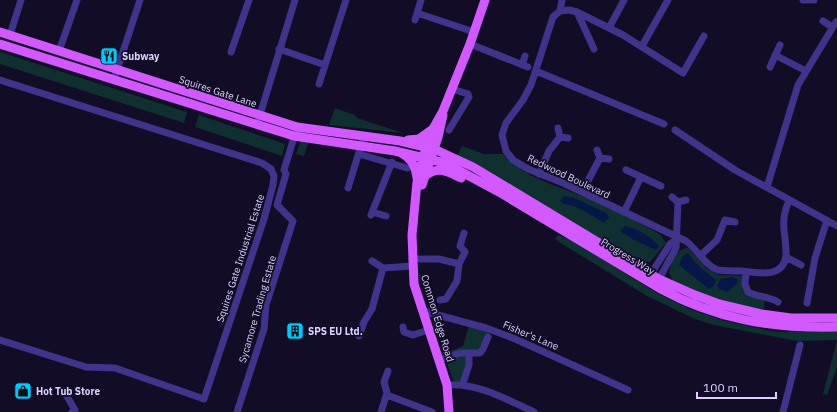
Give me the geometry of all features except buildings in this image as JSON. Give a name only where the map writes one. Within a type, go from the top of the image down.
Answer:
[{"type":"main road","name":"Common Edge Road","points":[[430,148],[470,44],[485,0]]},
{"type":"main road","name":"Squires Gate Lane","points":[[0,32],[59,51],[115,75]]},
{"type":"main road","name":"Squires Gate Lane","points":[[0,44],[115,75],[258,121],[360,150],[395,151],[428,158]]},
{"type":"main road","name":"Common Edge Road","points":[[415,206],[425,176],[433,129],[443,111]]},
{"type":"main road","points":[[400,141],[419,139],[433,129]]},
{"type":"main road","name":"Squires Gate Lane","points":[[295,131],[364,136],[400,141],[430,148]]},
{"type":"main road","name":"Progress Way","points":[[430,148],[473,167],[652,276]]},
{"type":"main road","points":[[395,151],[408,158],[416,170],[417,182]]},
{"type":"main road","name":"Common Edge Road","points":[[428,158],[417,182],[412,263],[414,284],[447,385],[449,412]]},
{"type":"main road","name":"Progress Way","points":[[428,158],[450,166],[652,276],[719,304],[791,318],[837,318]]},
{"type":"main road","points":[[425,176],[434,170],[442,170],[473,182],[484,184]]},
{"type":"main road","points":[[652,276],[661,285],[693,301],[698,307],[753,323],[810,328],[837,327]]},
{"type":"street","points":[[10,36],[21,0]]},
{"type":"street","points":[[59,51],[77,0]]},
{"type":"street","points":[[115,75],[140,0]]},
{"type":"street","points":[[231,52],[249,0]]},
{"type":"street","points":[[258,121],[294,0]]},
{"type":"street","points":[[319,84],[346,0]]},
{"type":"street","points":[[421,0],[416,17],[474,32]]},
{"type":"street","points":[[562,0],[560,11],[569,10],[577,12],[609,28],[642,46],[683,74],[704,36]]},
{"type":"street","points":[[609,28],[624,0]]},
{"type":"street","points":[[642,46],[668,0]]},
{"type":"street","points":[[803,0],[814,0]]},
{"type":"street","name":"Redwood Boulevard","points":[[560,11],[553,17],[550,24],[536,71],[526,94],[506,123],[502,135],[504,146],[509,156],[516,162],[539,174],[582,192],[690,244],[714,269],[769,274],[777,270],[786,257]]},
{"type":"street","points":[[577,12],[594,49]]},
{"type":"street","points":[[767,187],[798,85],[834,24],[823,21]]},
{"type":"street","points":[[470,44],[525,66],[525,56]]},
{"type":"street","points":[[770,67],[780,45]]},
{"type":"street","points":[[279,48],[325,65]]},
{"type":"street","points":[[775,55],[806,71]]},
{"type":"street","points":[[536,71],[664,124]]},
{"type":"street","name":"Squires Gate Industrial Estate","points":[[0,80],[262,163],[271,169],[274,176],[264,219],[204,399],[114,368],[86,368],[0,340]]},
{"type":"street","points":[[449,130],[469,97],[468,94],[452,88]]},
{"type":"street","points":[[558,128],[560,137]]},
{"type":"street","points":[[675,130],[735,170],[837,226]]},
{"type":"street","name":"Sycamore Trading Estate","points":[[237,412],[264,329],[266,305],[293,221],[277,205],[286,174],[284,170],[295,131]]},
{"type":"street","points":[[348,188],[364,136]]},
{"type":"street","points":[[539,174],[549,151],[560,137]]},
{"type":"street","points":[[560,137],[568,138]]},
{"type":"street","name":"Squires Gate Lane","points":[[360,150],[407,168]]},
{"type":"street","points":[[596,150],[600,158]]},
{"type":"street","points":[[600,158],[609,159]]},
{"type":"street","points":[[582,192],[600,158]]},
{"type":"street","points":[[386,216],[372,214],[392,162]]},
{"type":"street","points":[[626,170],[661,186]]},
{"type":"street","points":[[624,212],[641,177]]},
{"type":"street","points":[[672,197],[678,202]]},
{"type":"street","points":[[678,202],[686,200]]},
{"type":"street","points":[[652,276],[676,248],[678,238],[678,202]]},
{"type":"street","points":[[788,203],[783,227],[786,257],[801,264]]},
{"type":"street","points":[[701,255],[717,240],[724,217],[735,222]]},
{"type":"street","points":[[807,303],[816,258],[827,220]]},
{"type":"street","points":[[440,300],[446,299],[456,292],[459,264],[469,252],[460,246],[464,233]]},
{"type":"street","points":[[652,276],[670,244],[678,238]]},
{"type":"street","points":[[372,261],[383,268],[439,259],[459,264]]},
{"type":"street","points":[[359,336],[364,322],[374,312],[383,268]]},
{"type":"street","points":[[746,272],[745,284],[748,292],[754,295],[768,297],[778,302]]},
{"type":"street","name":"Fisher's Lane","points":[[423,311],[486,328],[513,338],[628,390]]},
{"type":"street","points":[[402,332],[413,335],[429,330]]},
{"type":"street","points":[[439,360],[460,353],[469,354],[482,351],[488,337]]},
{"type":"street","points":[[783,412],[800,345]]},
{"type":"street","points":[[464,380],[469,365],[469,354]]},
{"type":"street","points":[[382,412],[387,396],[384,382],[388,371]]},
{"type":"street","points":[[447,385],[456,384],[481,390],[534,412]]},
{"type":"street","points":[[65,393],[75,410],[72,412]]},
{"type":"street","points":[[387,396],[432,412]]},
{"type":"green space","points":[[0,52],[187,112],[184,123],[0,64]]},
{"type":"green space","points":[[335,108],[355,115],[357,118],[403,133],[329,125]]},
{"type":"green space","points":[[199,115],[285,144],[282,156],[195,127]]},
{"type":"green space","points":[[301,141],[309,141],[304,156],[296,154]]},
{"type":"green space","points":[[462,146],[484,154],[503,154],[512,163],[535,177],[597,202],[660,234],[666,243],[650,262],[641,262],[457,156]]},
{"type":"green space","points":[[558,235],[572,240],[655,292],[687,308],[721,320],[776,332],[837,332],[837,340],[797,341],[714,325],[695,319],[647,296],[559,242],[555,238]]},
{"type":"green space","points":[[688,248],[706,268],[719,275],[745,276],[746,289],[765,296],[764,310],[728,303],[673,282],[669,273],[671,265],[677,253]]},
{"type":"green space","points":[[469,326],[489,332],[483,349],[469,354],[463,383],[454,382],[443,354],[463,346]]},
{"type":"green space","points":[[837,340],[837,367],[827,395],[823,394]]},
{"type":"shaded area","points":[[564,196],[574,198],[606,213],[609,217],[604,223],[579,208],[563,204],[560,201]]},
{"type":"shaded area","points":[[625,226],[644,233],[659,246],[656,250],[632,239],[620,231]]},
{"type":"shaded area","points":[[688,253],[704,271],[716,280],[714,286],[709,289],[679,265],[683,256]]},
{"type":"shaded area","points":[[732,277],[738,279],[737,284],[727,292],[719,289],[717,285],[721,279]]},
{"type":"place","name":"Subway","points":[[109,56]]},
{"type":"place","name":"SPS EU Ltd.","points":[[295,331]]},
{"type":"place","name":"Hot Tub Store","points":[[23,391]]}]
